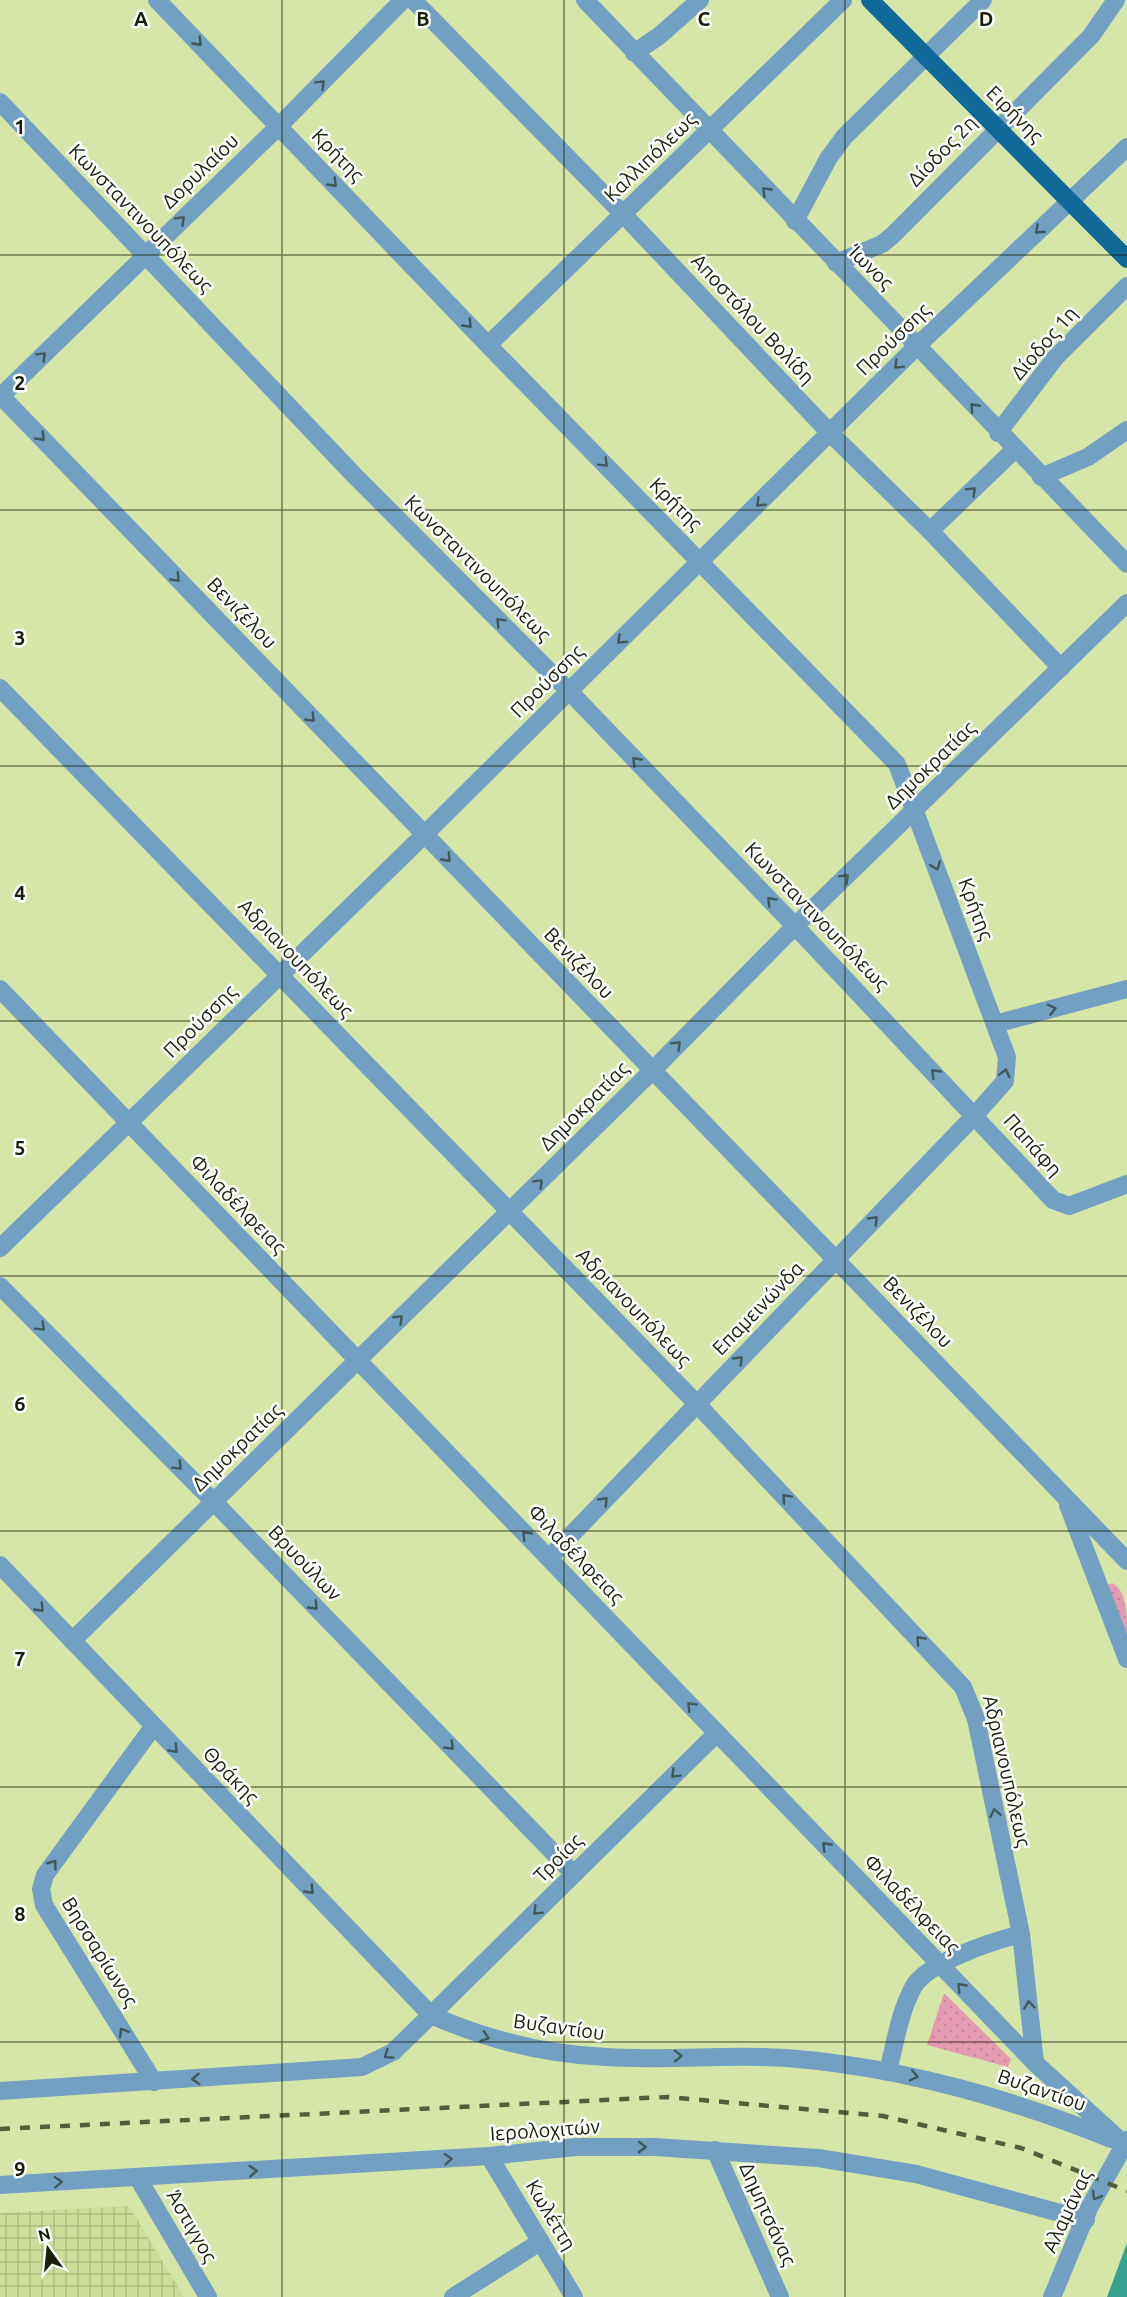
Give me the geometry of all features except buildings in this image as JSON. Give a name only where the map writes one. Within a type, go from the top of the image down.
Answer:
[{"type":"main road","name":"Ειρήνης","points":[[870,0],[1127,259]]},
{"type":"street","name":"Κρήτης","points":[[158,0],[488,345],[897,764],[1007,1057],[1008,1067],[1005,1081],[975,1115]]},
{"type":"street","name":"Δορυλαίου","points":[[0,396],[279,126],[403,0]]},
{"type":"street","name":"Αποστόλου Βολίδη","points":[[413,0],[624,215],[830,433],[930,531],[1061,668]]},
{"type":"street","points":[[634,53],[659,36],[700,0]]},
{"type":"street","name":"Καλλιπόλεως","points":[[488,345],[843,0]]},
{"type":"street","points":[[795,221],[828,159],[844,137],[983,0]]},
{"type":"street","name":"Δίοδος 2η","points":[[836,263],[882,244],[893,235],[1091,36],[1116,0]]},
{"type":"street","name":"Ίωνος","points":[[591,7],[795,221],[918,345],[1014,450],[1127,564]]},
{"type":"street","name":"Κωνσταντινουπόλεως","points":[[0,102],[353,474],[568,691],[975,1115]]},
{"type":"street","name":"Προύσσης","points":[[0,1248],[424,835],[918,345],[1127,147]]},
{"type":"street","name":"Δίοδος 1η","points":[[998,433],[1055,358],[1127,286]]},
{"type":"street","name":"Βενιζέλου","points":[[0,396],[1127,1561]]},
{"type":"street","points":[[1041,477],[1088,457],[1127,430]]},
{"type":"street","points":[[930,531],[1014,450]]},
{"type":"street","name":"Δημοκρατίας","points":[[72,1641],[652,1071],[795,926],[915,812],[1127,603]]},
{"type":"street","name":"Αδριανουπόλεως","points":[[0,688],[281,974],[697,1404],[963,1687],[976,1719],[1021,1934],[1035,2064]]},
{"type":"street","name":"Φιλαδέλφειας","points":[[0,989],[1035,2064],[1126,2143]]},
{"type":"street","points":[[995,1024],[1127,989]]},
{"type":"street","name":"Παπάφη","points":[[975,1115],[1053,1200],[1069,1206],[1127,1184]]},
{"type":"street","name":"Επαμεινώνδα","points":[[549,1558],[975,1115]]},
{"type":"street","name":"Βρυούλων","points":[[0,1286],[214,1502],[574,1874]]},
{"type":"street","points":[[1065,1495],[1126,1655]]},
{"type":"street","name":"Θράκης","points":[[0,1565],[431,2015]]},
{"type":"street","name":"Βησσαρίωνος","points":[[153,1727],[45,1875],[41,1889],[44,1905],[154,2082]]},
{"type":"street","name":"Τροίας","points":[[431,2015],[717,1733]]},
{"type":"street","points":[[888,2071],[914,1986],[921,1976],[978,1946],[1021,1934]]},
{"type":"street","points":[[0,2091],[362,2067],[393,2052],[431,2015]]},
{"type":"street","name":"Βυζαντίου","points":[[431,2015],[488,2038],[558,2053],[608,2057],[765,2057],[888,2071],[1040,2110],[1126,2143]]},
{"type":"street","name":"Αλαμάνας","points":[[1052,2297],[1086,2220],[1089,2208],[1126,2143]]},
{"type":"street","name":"Ιερολοχιτών","points":[[0,2185],[489,2156],[576,2147],[715,2150],[818,2158],[916,2174],[1086,2220]]},
{"type":"street","name":"Δημητσάνας","points":[[715,2150],[780,2297]]},
{"type":"street","name":"Κωλέττη","points":[[489,2156],[574,2297]]},
{"type":"street","name":"Άστιγγος","points":[[138,2178],[208,2297]]},
{"type":"street","points":[[453,2297],[540,2242]]},
{"type":"shaded area","points":[[1112,1583],[1121,1592],[1123,1598],[1127,1634],[1107,1585]]},
{"type":"shaded area","points":[[944,1993],[1011,2059],[1008,2067],[927,2045]]},
{"type":"shaded area","points":[[129,2206],[184,2297],[0,2297],[0,2213]]},
{"type":"water","points":[[1127,2243],[1127,2297],[1107,2297]]},
{"type":"railway","points":[[0,2129],[667,2097],[883,2116],[1021,2148],[1127,2191]]}]
